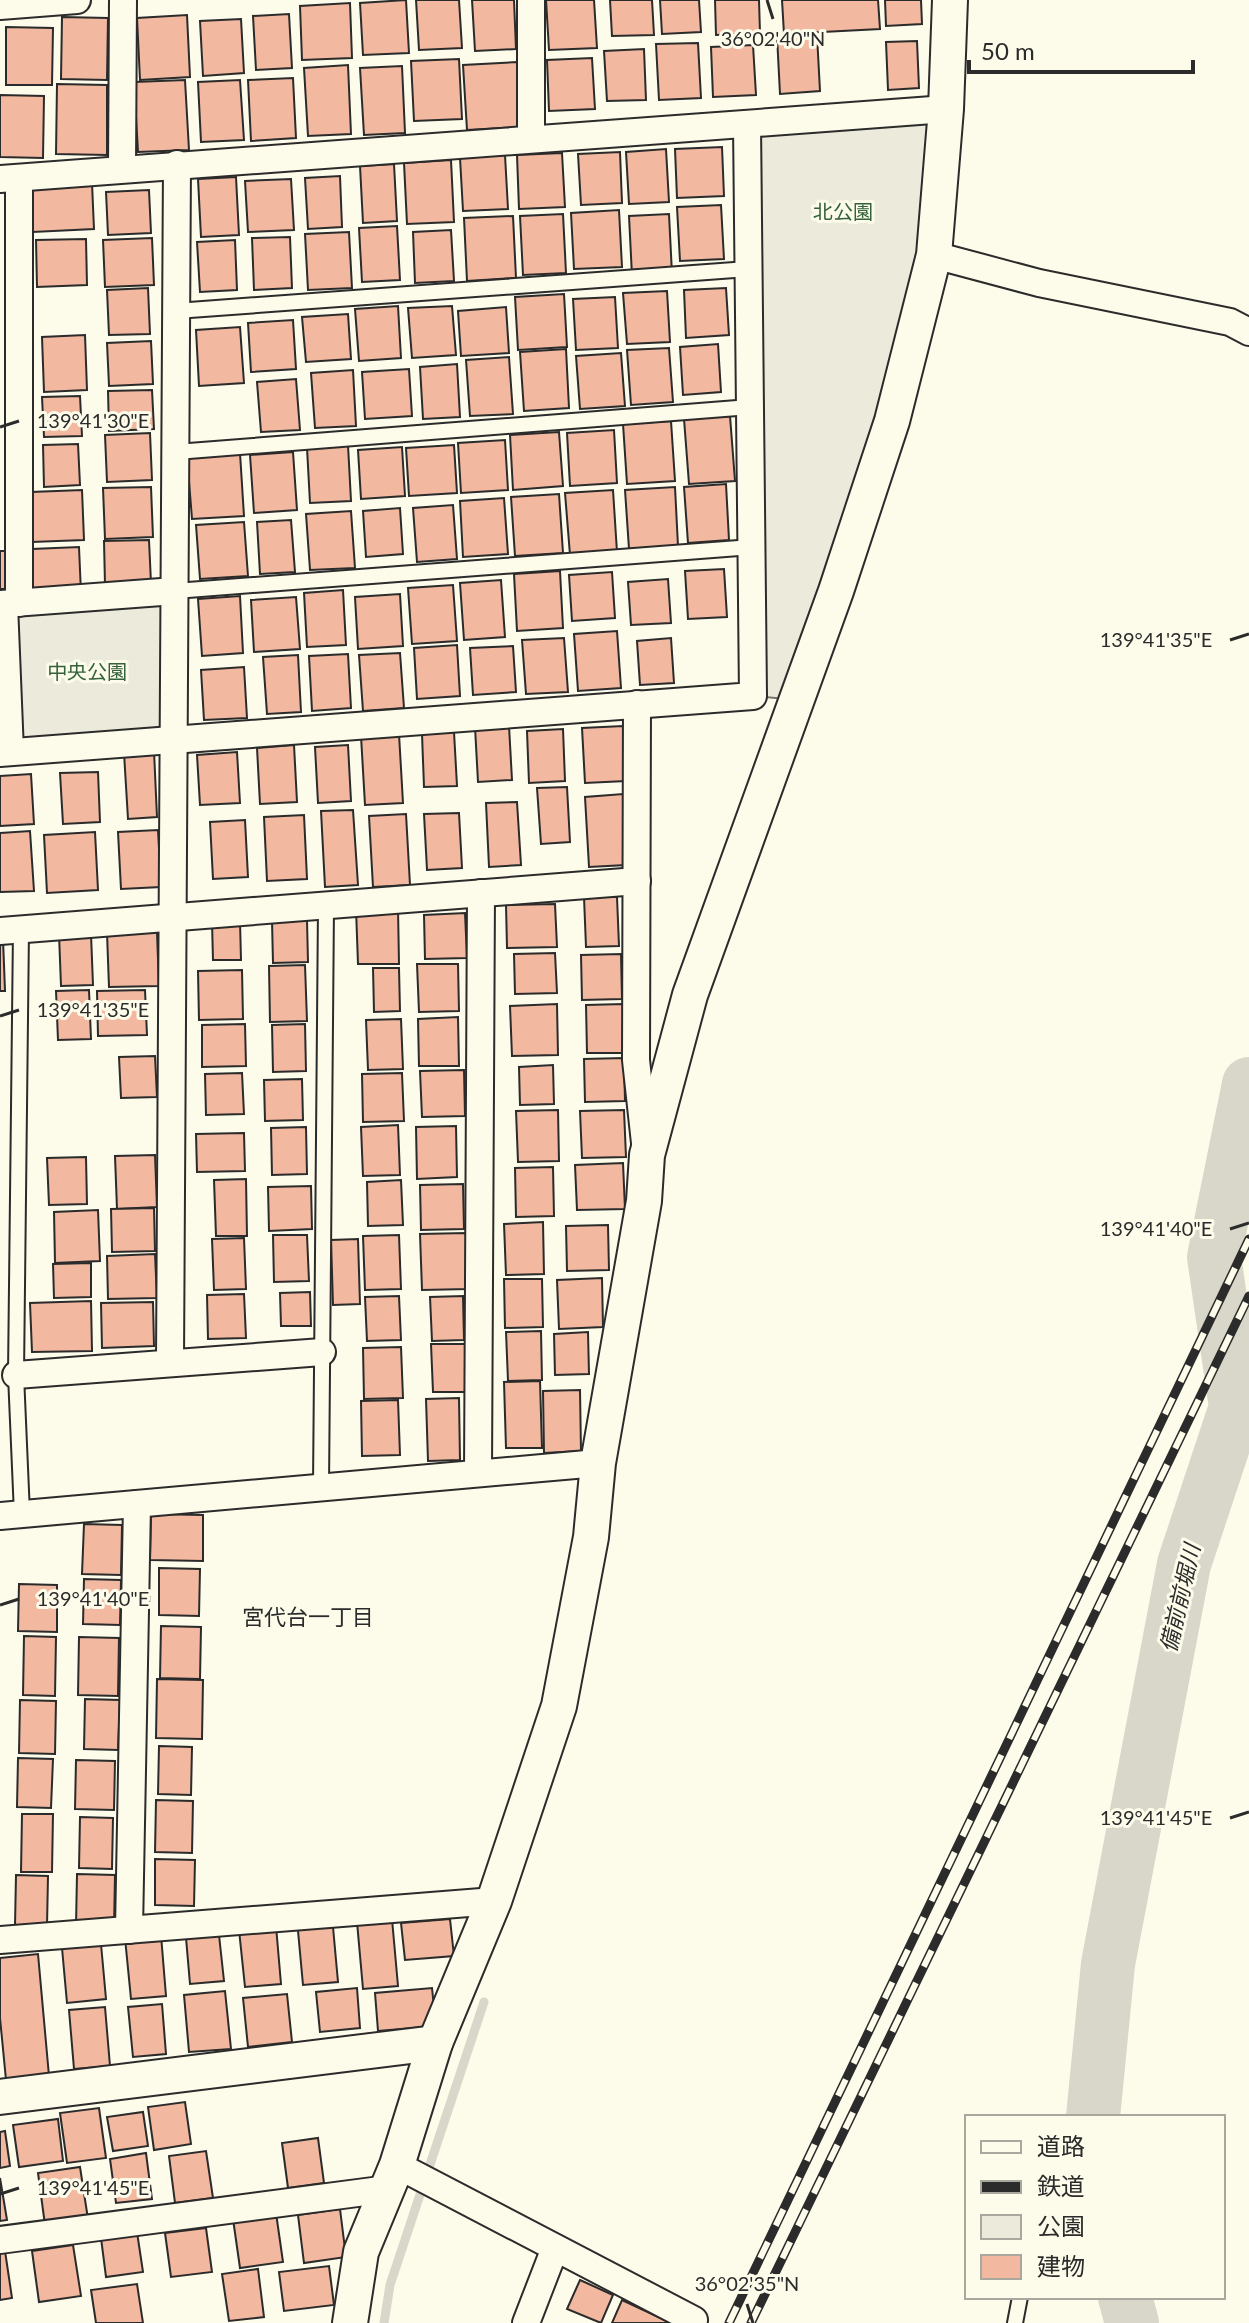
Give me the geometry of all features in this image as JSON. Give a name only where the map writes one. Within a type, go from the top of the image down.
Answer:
[{"type":"street","points":[[0,6],[77,0]]},
{"type":"street","points":[[122,169],[123,0]]},
{"type":"street","points":[[531,0],[531,139]]},
{"type":"street","points":[[647,1155],[690,995],[836,591],[892,421],[934,255],[946,109],[950,0]]},
{"type":"street","points":[[747,124],[753,696],[5,752],[10,178],[946,109]]},
{"type":"street","points":[[170,1362],[177,164]]},
{"type":"street","points":[[934,255],[1039,283],[1230,322],[1249,332]]},
{"type":"street","points":[[8,604],[175,591]]},
{"type":"street","points":[[345,2322],[361,2252],[392,2177],[435,2043],[494,1901],[559,1706],[591,1537],[598,1463],[644,1201],[647,1155],[636,1060],[637,704]]},
{"type":"street","points":[[11,930],[637,881]]},
{"type":"street","points":[[478,1473],[481,893]]},
{"type":"street","points":[[16,1375],[322,1352]]},
{"type":"street","points":[[11,1515],[598,1463]]},
{"type":"street","points":[[129,1930],[137,1504]]},
{"type":"street","points":[[0,1940],[494,1901]]},
{"type":"street","points":[[0,2097],[435,2043]]},
{"type":"street","points":[[0,2240],[392,2177],[555,2248],[694,2320],[692,2323]]},
{"type":"street","points":[[526,2323],[555,2248]]},
{"type":"lane","points":[[176,311],[748,269]]},
{"type":"lane","points":[[176,452],[750,407]]},
{"type":"lane","points":[[175,591],[752,547]]},
{"type":"lane","points":[[321,1487],[326,906]]},
{"type":"lane","points":[[11,930],[16,1375],[11,1515]]},
{"type":"lane","points":[[1015,2323],[1020,2299]]},
{"type":"green space","name":"北公園","points":[[946,109],[934,255],[797,700],[753,696],[747,124]]},
{"type":"green space","name":"中央公園","points":[[175,591],[174,740],[0,753],[0,605]]},
{"type":"building","points":[[406,0],[409,53],[363,55],[360,3]]},
{"type":"building","points":[[416,0],[459,0],[462,48],[419,50]]},
{"type":"building","points":[[472,0],[514,0],[516,49],[475,51]]},
{"type":"building","points":[[546,0],[594,0],[597,48],[549,50]]},
{"type":"building","points":[[610,0],[652,0],[654,35],[612,36]]},
{"type":"building","points":[[660,0],[699,0],[701,32],[662,34]]},
{"type":"building","points":[[715,0],[759,0],[760,33],[716,35]]},
{"type":"building","points":[[782,0],[878,0],[880,29],[784,34]]},
{"type":"building","points":[[885,0],[921,0],[922,24],[886,26]]},
{"type":"building","points":[[350,3],[352,58],[302,60],[300,6]]},
{"type":"building","points":[[289,14],[292,68],[256,70],[253,16]]},
{"type":"building","points":[[187,15],[190,77],[140,80],[137,18]]},
{"type":"building","points":[[62,17],[108,18],[107,80],[61,79]]},
{"type":"building","points":[[241,19],[244,73],[203,76],[200,21]]},
{"type":"building","points":[[6,27],[53,28],[52,85],[6,85]]},
{"type":"building","points":[[817,35],[820,91],[780,94],[777,36]]},
{"type":"building","points":[[917,41],[919,88],[888,90],[886,42]]},
{"type":"building","points":[[698,43],[701,98],[659,100],[656,44]]},
{"type":"building","points":[[753,45],[756,95],[713,97],[711,47]]},
{"type":"building","points":[[644,49],[646,100],[607,101],[604,51]]},
{"type":"building","points":[[592,58],[595,109],[549,111],[547,60]]},
{"type":"building","points":[[459,59],[462,119],[414,121],[411,61]]},
{"type":"building","points":[[517,62],[521,127],[467,130],[463,65]]},
{"type":"building","points":[[348,65],[351,134],[308,136],[304,68]]},
{"type":"building","points":[[402,66],[405,133],[364,135],[360,68]]},
{"type":"building","points":[[293,78],[296,138],[251,141],[248,80]]},
{"type":"building","points":[[185,80],[189,150],[138,152],[134,82]]},
{"type":"building","points":[[240,80],[244,140],[201,142],[198,82]]},
{"type":"building","points":[[57,84],[107,85],[107,155],[56,154]]},
{"type":"building","points":[[0,95],[44,96],[43,158],[0,157]]},
{"type":"building","points":[[722,147],[724,196],[677,198],[675,149]]},
{"type":"building","points":[[666,149],[669,202],[629,204],[626,152]]},
{"type":"building","points":[[620,152],[622,203],[581,205],[578,154]]},
{"type":"building","points":[[562,153],[565,207],[519,209],[517,155]]},
{"type":"building","points":[[505,155],[508,209],[463,211],[460,158]]},
{"type":"building","points":[[451,160],[454,222],[407,224],[404,163]]},
{"type":"building","points":[[394,164],[397,221],[363,223],[360,166]]},
{"type":"building","points":[[340,176],[342,227],[308,229],[305,178]]},
{"type":"building","points":[[236,177],[239,235],[201,237],[198,179]]},
{"type":"building","points":[[291,179],[294,230],[248,232],[245,181]]},
{"type":"building","points":[[92,183],[94,229],[33,232],[31,185]]},
{"type":"building","points":[[149,190],[151,233],[108,235],[106,192]]},
{"type":"building","points":[[721,205],[724,259],[680,261],[677,207]]},
{"type":"building","points":[[619,210],[622,267],[574,269],[571,213]]},
{"type":"building","points":[[563,214],[566,273],[523,275],[520,216]]},
{"type":"building","points":[[669,214],[672,274],[632,276],[629,216]]},
{"type":"building","points":[[513,216],[516,278],[467,281],[464,218]]},
{"type":"building","points":[[397,226],[400,280],[362,282],[359,228]]},
{"type":"building","points":[[451,230],[454,281],[415,283],[413,232]]},
{"type":"building","points":[[349,232],[352,288],[308,290],[305,234]]},
{"type":"building","points":[[290,237],[292,288],[254,290],[252,238]]},
{"type":"building","points":[[152,238],[154,285],[105,287],[103,240]]},
{"type":"building","points":[[86,239],[87,285],[37,287],[36,240]]},
{"type":"building","points":[[235,240],[237,290],[200,292],[197,242]]},
{"type":"building","points":[[148,288],[150,334],[109,335],[107,290]]},
{"type":"building","points":[[726,288],[729,335],[686,338],[684,290]]},
{"type":"building","points":[[667,291],[670,342],[627,344],[623,293]]},
{"type":"building","points":[[564,294],[567,347],[518,350],[515,297]]},
{"type":"building","points":[[615,297],[618,348],[576,350],[573,299]]},
{"type":"building","points":[[398,306],[401,358],[359,361],[355,309]]},
{"type":"building","points":[[452,306],[456,355],[412,358],[408,308]]},
{"type":"building","points":[[506,307],[509,353],[461,356],[458,311]]},
{"type":"building","points":[[348,314],[351,359],[306,362],[302,317]]},
{"type":"building","points":[[293,320],[296,369],[251,372],[248,323]]},
{"type":"building","points":[[240,327],[244,383],[199,386],[196,330]]},
{"type":"building","points":[[85,335],[87,390],[44,392],[42,337]]},
{"type":"building","points":[[151,341],[153,384],[109,386],[107,343]]},
{"type":"building","points":[[718,344],[721,392],[683,395],[680,347]]},
{"type":"building","points":[[669,348],[673,402],[631,405],[627,350]]},
{"type":"building","points":[[566,349],[569,408],[524,411],[520,352]]},
{"type":"building","points":[[621,353],[625,406],[580,409],[576,356]]},
{"type":"building","points":[[509,357],[513,414],[470,416],[466,360]]},
{"type":"building","points":[[457,364],[460,417],[423,419],[420,367]]},
{"type":"building","points":[[409,369],[412,416],[365,419],[362,372]]},
{"type":"building","points":[[353,370],[356,426],[315,428],[311,373]]},
{"type":"building","points":[[296,379],[300,430],[261,432],[257,382]]},
{"type":"building","points":[[152,390],[154,429],[109,431],[108,391]]},
{"type":"building","points":[[80,396],[82,436],[44,437],[42,397]]},
{"type":"building","points":[[730,416],[735,481],[689,484],[684,419]]},
{"type":"building","points":[[671,421],[675,481],[627,484],[623,424]]},
{"type":"building","points":[[614,430],[617,483],[570,486],[567,433]]},
{"type":"building","points":[[559,432],[563,486],[513,490],[510,435]]},
{"type":"building","points":[[150,433],[152,480],[107,482],[105,435]]},
{"type":"building","points":[[505,440],[508,490],[461,493],[458,443]]},
{"type":"building","points":[[78,444],[80,485],[44,487],[43,445]]},
{"type":"building","points":[[348,445],[351,501],[310,503],[307,448]]},
{"type":"building","points":[[454,445],[457,493],[409,496],[406,448]]},
{"type":"building","points":[[402,447],[405,496],[361,499],[358,450]]},
{"type":"building","points":[[293,452],[297,510],[254,513],[250,455]]},
{"type":"building","points":[[240,453],[244,516],[192,519],[187,456]]},
{"type":"building","points":[[726,484],[729,540],[688,543],[684,487]]},
{"type":"building","points":[[151,487],[153,537],[105,539],[103,488]]},
{"type":"building","points":[[675,487],[678,546],[629,549],[625,490]]},
{"type":"building","points":[[82,490],[84,540],[32,542],[31,492]]},
{"type":"building","points":[[613,490],[617,552],[570,555],[565,493]]},
{"type":"building","points":[[559,494],[563,553],[515,556],[511,497]]},
{"type":"building","points":[[504,498],[508,554],[463,557],[460,501]]},
{"type":"building","points":[[453,505],[457,559],[417,562],[413,508]]},
{"type":"building","points":[[400,508],[403,554],[366,557],[363,511]]},
{"type":"building","points":[[351,511],[355,568],[310,570],[306,514]]},
{"type":"building","points":[[291,520],[295,572],[260,574],[257,522]]},
{"type":"building","points":[[244,522],[248,576],[200,579],[196,525]]},
{"type":"building","points":[[149,540],[151,583],[105,585],[104,541]]},
{"type":"building","points":[[79,547],[81,593],[33,595],[32,549]]},
{"type":"building","points":[[0,551],[6,551],[6,589],[0,589]]},
{"type":"building","points":[[724,569],[727,617],[688,619],[685,571]]},
{"type":"building","points":[[560,571],[563,628],[517,631],[514,574]]},
{"type":"building","points":[[612,572],[615,618],[572,621],[569,575]]},
{"type":"building","points":[[668,579],[671,623],[631,625],[628,582]]},
{"type":"building","points":[[501,580],[505,637],[464,640],[460,583]]},
{"type":"building","points":[[453,585],[457,641],[412,644],[408,588]]},
{"type":"building","points":[[343,590],[346,645],[307,647],[304,593]]},
{"type":"building","points":[[400,594],[403,646],[358,649],[355,597]]},
{"type":"building","points":[[240,596],[243,653],[202,656],[198,599]]},
{"type":"building","points":[[296,597],[300,649],[254,652],[251,600]]},
{"type":"building","points":[[617,631],[621,688],[578,691],[574,634]]},
{"type":"building","points":[[564,638],[568,692],[526,694],[522,640]]},
{"type":"building","points":[[671,638],[674,683],[640,685],[637,641]]},
{"type":"building","points":[[457,645],[460,696],[417,699],[414,648]]},
{"type":"building","points":[[513,646],[516,692],[473,695],[470,648]]},
{"type":"building","points":[[400,653],[404,708],[363,711],[359,655]]},
{"type":"building","points":[[348,654],[351,708],[312,711],[309,656]]},
{"type":"building","points":[[298,655],[301,712],[267,714],[263,657]]},
{"type":"building","points":[[244,667],[247,718],[204,720],[201,670]]},
{"type":"building","points":[[509,726],[512,780],[478,782],[475,727]]},
{"type":"building","points":[[623,726],[626,781],[585,783],[582,728]]},
{"type":"building","points":[[563,729],[565,781],[529,783],[527,731]]},
{"type":"building","points":[[454,732],[457,786],[424,787],[422,734]]},
{"type":"building","points":[[399,734],[403,803],[365,805],[361,736]]},
{"type":"building","points":[[294,745],[297,802],[260,804],[257,748]]},
{"type":"building","points":[[348,745],[351,801],[318,803],[315,747]]},
{"type":"building","points":[[154,751],[157,817],[128,819],[124,753]]},
{"type":"building","points":[[237,752],[240,803],[200,805],[197,755]]},
{"type":"building","points":[[98,772],[100,822],[63,824],[60,773]]},
{"type":"building","points":[[31,774],[34,824],[0,826],[0,776]]},
{"type":"building","points":[[567,787],[570,842],[541,844],[537,788]]},
{"type":"building","points":[[623,794],[626,865],[589,867],[585,797]]},
{"type":"building","points":[[517,802],[521,865],[489,867],[486,803]]},
{"type":"building","points":[[353,810],[358,885],[325,887],[321,811]]},
{"type":"building","points":[[459,813],[462,868],[427,870],[424,814]]},
{"type":"building","points":[[406,814],[410,885],[373,887],[369,816]]},
{"type":"building","points":[[304,815],[307,879],[267,881],[264,817]]},
{"type":"building","points":[[245,820],[248,877],[213,879],[210,822]]},
{"type":"building","points":[[158,830],[161,887],[121,889],[118,832]]},
{"type":"building","points":[[30,831],[34,891],[0,892],[0,833]]},
{"type":"building","points":[[95,832],[98,890],[47,893],[44,835]]},
{"type":"building","points":[[584,897],[617,897],[619,946],[586,947]]},
{"type":"building","points":[[555,904],[557,947],[507,948],[506,905]]},
{"type":"building","points":[[398,908],[399,964],[358,964],[356,909]]},
{"type":"building","points":[[465,913],[467,958],[425,959],[424,915]]},
{"type":"building","points":[[307,920],[308,962],[273,963],[272,921]]},
{"type":"building","points":[[240,921],[241,960],[213,960],[212,922]]},
{"type":"building","points":[[157,932],[159,986],[109,987],[107,933]]},
{"type":"building","points":[[59,934],[91,934],[93,985],[61,986]]},
{"type":"building","points":[[0,939],[3,939],[5,991],[0,991]]},
{"type":"building","points":[[555,953],[557,993],[515,994],[514,954]]},
{"type":"building","points":[[621,954],[622,999],[582,1000],[581,955]]},
{"type":"building","points":[[417,964],[458,964],[459,1011],[419,1012]]},
{"type":"building","points":[[305,965],[307,1021],[270,1022],[269,966]]},
{"type":"building","points":[[373,968],[399,968],[400,1011],[374,1012]]},
{"type":"building","points":[[242,970],[243,1019],[199,1020],[198,971]]},
{"type":"building","points":[[89,990],[91,1039],[58,1040],[56,991]]},
{"type":"building","points":[[145,990],[147,1035],[98,1036],[97,991]]},
{"type":"building","points":[[557,1004],[558,1055],[512,1056],[510,1006]]},
{"type":"building","points":[[623,1004],[624,1053],[587,1053],[586,1005]]},
{"type":"building","points":[[458,1017],[459,1066],[419,1066],[418,1019]]},
{"type":"building","points":[[401,1019],[403,1069],[368,1070],[366,1020]]},
{"type":"building","points":[[245,1024],[246,1066],[202,1067],[202,1025]]},
{"type":"building","points":[[305,1024],[306,1071],[273,1072],[272,1025]]},
{"type":"building","points":[[155,1056],[157,1097],[121,1098],[119,1057]]},
{"type":"building","points":[[624,1058],[625,1101],[585,1102],[584,1059]]},
{"type":"building","points":[[553,1065],[554,1104],[520,1105],[519,1067]]},
{"type":"building","points":[[464,1070],[465,1116],[422,1117],[420,1071]]},
{"type":"building","points":[[242,1073],[244,1114],[206,1115],[205,1074]]},
{"type":"building","points":[[402,1073],[404,1121],[363,1122],[362,1074]]},
{"type":"building","points":[[302,1079],[303,1120],[265,1121],[264,1080]]},
{"type":"building","points":[[558,1110],[559,1161],[518,1162],[516,1111]]},
{"type":"building","points":[[624,1110],[626,1157],[582,1158],[580,1111]]},
{"type":"building","points":[[398,1125],[400,1175],[363,1176],[361,1127]]},
{"type":"building","points":[[456,1126],[457,1177],[417,1179],[416,1127]]},
{"type":"building","points":[[306,1127],[307,1174],[272,1175],[271,1128]]},
{"type":"building","points":[[244,1133],[245,1171],[197,1172],[196,1134]]},
{"type":"building","points":[[155,1155],[157,1207],[117,1209],[115,1156]]},
{"type":"building","points":[[86,1157],[87,1204],[49,1205],[47,1158]]},
{"type":"building","points":[[623,1163],[625,1209],[577,1210],[575,1165]]},
{"type":"building","points":[[553,1167],[554,1216],[516,1217],[515,1168]]},
{"type":"building","points":[[246,1179],[247,1236],[216,1236],[214,1180]]},
{"type":"building","points":[[401,1180],[403,1225],[368,1226],[367,1182]]},
{"type":"building","points":[[463,1184],[464,1229],[421,1230],[420,1185]]},
{"type":"building","points":[[311,1186],[312,1229],[269,1231],[268,1187]]},
{"type":"building","points":[[154,1208],[155,1251],[112,1252],[111,1209]]},
{"type":"building","points":[[98,1210],[100,1261],[55,1263],[54,1212]]},
{"type":"building","points":[[543,1222],[544,1274],[506,1275],[504,1224]]},
{"type":"building","points":[[608,1225],[609,1270],[567,1271],[566,1226]]},
{"type":"building","points":[[466,1233],[468,1289],[422,1290],[420,1234]]},
{"type":"building","points":[[273,1235],[307,1235],[309,1281],[274,1282]]},
{"type":"building","points":[[399,1235],[401,1289],[365,1290],[363,1236]]},
{"type":"building","points":[[244,1238],[246,1289],[214,1290],[212,1239]]},
{"type":"building","points":[[358,1239],[360,1304],[333,1305],[331,1240]]},
{"type":"building","points":[[155,1254],[157,1298],[108,1299],[107,1256]]},
{"type":"building","points":[[91,1263],[91,1297],[54,1298],[53,1264]]},
{"type":"building","points":[[602,1278],[603,1327],[559,1329],[557,1280]]},
{"type":"building","points":[[504,1279],[542,1279],[543,1327],[505,1328]]},
{"type":"building","points":[[310,1292],[311,1326],[281,1326],[280,1293]]},
{"type":"building","points":[[244,1294],[246,1338],[208,1339],[207,1295]]},
{"type":"building","points":[[399,1296],[401,1340],[367,1341],[365,1297]]},
{"type":"building","points":[[463,1296],[464,1340],[432,1341],[430,1297]]},
{"type":"building","points":[[91,1301],[92,1351],[32,1352],[30,1303]]},
{"type":"building","points":[[153,1302],[154,1346],[102,1348],[101,1303]]},
{"type":"building","points":[[541,1331],[542,1380],[508,1381],[506,1332]]},
{"type":"building","points":[[588,1332],[589,1374],[555,1375],[554,1334]]},
{"type":"building","points":[[431,1344],[465,1344],[467,1392],[433,1392]]},
{"type":"building","points":[[401,1347],[403,1398],[364,1399],[363,1348]]},
{"type":"building","points":[[540,1381],[542,1448],[506,1448],[504,1382]]},
{"type":"building","points":[[580,1390],[581,1451],[544,1453],[543,1391]]},
{"type":"building","points":[[459,1398],[460,1460],[428,1461],[426,1399]]},
{"type":"building","points":[[398,1400],[400,1455],[362,1456],[361,1401]]},
{"type":"building","points":[[151,1514],[203,1515],[203,1561],[150,1560]]},
{"type":"building","points":[[84,1524],[122,1525],[121,1575],[82,1574]]},
{"type":"building","points":[[159,1568],[200,1569],[199,1616],[159,1615]]},
{"type":"building","points":[[84,1579],[121,1580],[120,1625],[83,1624]]},
{"type":"building","points":[[19,1584],[57,1585],[57,1632],[18,1631]]},
{"type":"building","points":[[161,1626],[201,1627],[200,1679],[160,1678]]},
{"type":"building","points":[[24,1636],[56,1637],[55,1696],[23,1695]]},
{"type":"building","points":[[79,1637],[119,1638],[118,1696],[78,1695]]},
{"type":"building","points":[[157,1679],[203,1680],[202,1739],[156,1738]]},
{"type":"building","points":[[85,1699],[120,1700],[118,1750],[84,1749]]},
{"type":"building","points":[[20,1700],[56,1701],[55,1754],[19,1753]]},
{"type":"building","points":[[159,1746],[192,1747],[191,1795],[158,1794]]},
{"type":"building","points":[[18,1758],[53,1759],[51,1808],[17,1807]]},
{"type":"building","points":[[76,1760],[115,1761],[114,1810],[75,1809]]},
{"type":"building","points":[[156,1800],[193,1801],[192,1853],[155,1852]]},
{"type":"building","points":[[22,1814],[53,1814],[52,1872],[21,1872]]},
{"type":"building","points":[[80,1817],[113,1818],[112,1869],[79,1868]]},
{"type":"building","points":[[155,1859],[195,1860],[194,1906],[155,1905]]},
{"type":"building","points":[[77,1874],[115,1875],[114,1927],[76,1926]]},
{"type":"building","points":[[16,1875],[48,1876],[47,1926],[15,1926]]},
{"type":"building","points":[[332,1916],[338,1982],[303,1985],[297,1920]]},
{"type":"building","points":[[392,1919],[398,1986],[363,1989],[357,1922]]},
{"type":"building","points":[[450,1919],[454,1956],[405,1960],[401,1923]]},
{"type":"building","points":[[276,1926],[281,1984],[245,1987],[239,1930]]},
{"type":"building","points":[[161,1935],[166,1996],[131,1999],[125,1938]]},
{"type":"building","points":[[219,1935],[224,1981],[190,1984],[186,1938]]},
{"type":"building","points":[[101,1944],[106,1999],[67,2003],[62,1948]]},
{"type":"building","points":[[38,1954],[49,2076],[6,2080],[0,2018],[0,1958]]},
{"type":"building","points":[[357,1988],[360,2028],[320,2032],[316,1992]]},
{"type":"building","points":[[432,1988],[436,2026],[378,2031],[375,1993]]},
{"type":"building","points":[[225,1991],[231,2049],[189,2052],[184,1995]]},
{"type":"building","points":[[287,1994],[292,2042],[248,2047],[243,1998]]},
{"type":"building","points":[[162,2004],[166,2054],[133,2057],[128,2007]]},
{"type":"building","points":[[105,2007],[110,2066],[74,2069],[69,2010]]},
{"type":"building","points":[[185,2102],[191,2144],[154,2150],[148,2107]]},
{"type":"building","points":[[99,2108],[106,2158],[67,2163],[60,2113]]},
{"type":"building","points":[[143,2112],[148,2146],[113,2151],[107,2117]]},
{"type":"building","points":[[58,2119],[63,2161],[19,2167],[13,2125]]},
{"type":"building","points":[[5,2131],[10,2166],[0,2168],[0,2132]]},
{"type":"building","points":[[318,2138],[324,2183],[288,2188],[282,2143]]},
{"type":"building","points":[[206,2151],[213,2198],[175,2203],[169,2156]]},
{"type":"building","points":[[146,2153],[152,2199],[116,2203],[110,2159]]},
{"type":"building","points":[[80,2167],[88,2219],[45,2225],[38,2173]]},
{"type":"building","points":[[0,2178],[7,2220],[0,2221]]},
{"type":"building","points":[[340,2209],[346,2257],[304,2263],[298,2215]]},
{"type":"building","points":[[276,2213],[283,2262],[240,2268],[233,2219]]},
{"type":"building","points":[[206,2228],[212,2272],[171,2277],[165,2233]]},
{"type":"building","points":[[137,2232],[143,2272],[106,2277],[101,2238]]},
{"type":"building","points":[[73,2245],[81,2296],[39,2302],[32,2251]]},
{"type":"building","points":[[5,2251],[12,2298],[0,2300],[0,2252]]},
{"type":"building","points":[[329,2266],[334,2305],[284,2311],[279,2272]]},
{"type":"building","points":[[258,2269],[264,2317],[229,2321],[222,2274]]},
{"type":"building","points":[[580,2280],[613,2295],[601,2323],[567,2309]]},
{"type":"building","points":[[137,2284],[143,2323],[96,2323],[91,2290]]},
{"type":"building","points":[[622,2300],[671,2323],[612,2323]]},
{"type":"waterway","name":"備前前堀川","points":[[1093,2115],[1108,1964],[1184,1564],[1236,1407],[1214,1257],[1249,1084]]},
{"type":"waterway","points":[[384,2323],[390,2285],[484,2002]]},
{"type":"waterway","name":"備前前堀川","points":[[1126,2299],[1132,2323]]},
{"type":"railway","points":[[729,2323],[1249,1239]]},
{"type":"railway","points":[[751,2323],[1249,1296]]},
{"type":"district","name":"宮代台一丁目","points":[[308,1617]]}]
